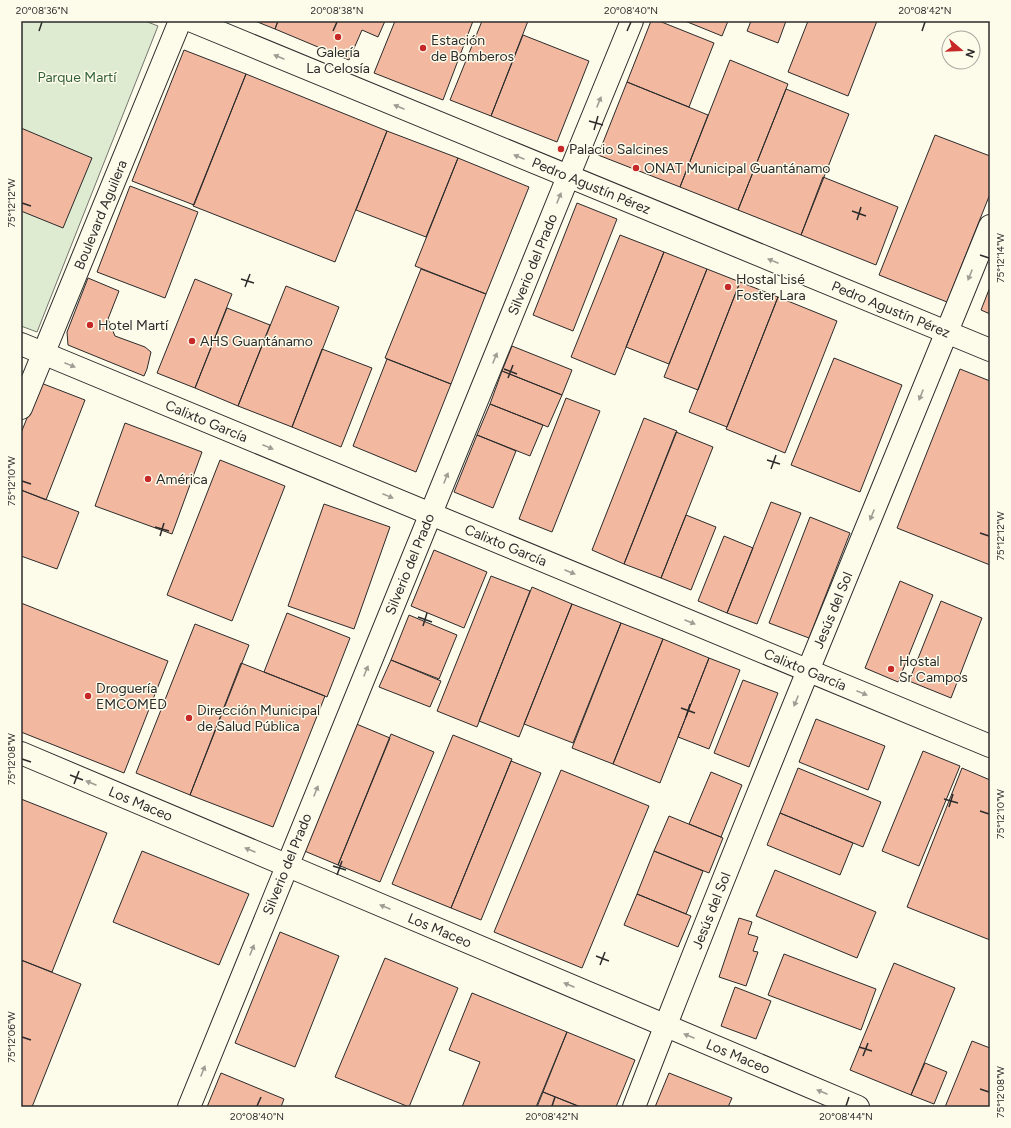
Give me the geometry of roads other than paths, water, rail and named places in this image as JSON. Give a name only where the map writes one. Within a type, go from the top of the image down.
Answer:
[{"type":"main road","name":"Boulevard Aguilera","points":[[21,408],[180,21]]},
{"type":"main road","name":"Pedro Agustín Pérez","points":[[192,21],[990,350]]},
{"type":"main road","name":"Silverio del Prado","points":[[189,1107],[286,865],[632,21]]},
{"type":"main road","name":"Jesús del Sol","points":[[634,1107],[808,671],[990,226]]},
{"type":"main road","name":"Calixto García","points":[[21,344],[990,746]]},
{"type":"main road","name":"Los Maceo","points":[[21,754],[858,1107]]},
{"type":"place","name":"Galería La Celosía","points":[[338,37]]},
{"type":"place","name":"Estación de Bomberos","points":[[423,48]]},
{"type":"place","name":"Palacio Salcines","points":[[561,149]]},
{"type":"place","name":"ONAT Municipal Guantánamo","points":[[636,168]]},
{"type":"place","name":"Hostal Lisé Foster Lara","points":[[728,287]]},
{"type":"place","name":"Hotel Martí","points":[[90,325]]},
{"type":"place","name":"AHS Guantánamo","points":[[192,341]]},
{"type":"place","name":"América","points":[[148,479]]},
{"type":"place","name":"Hostal Sr Campos","points":[[891,669]]},
{"type":"place","name":"Droguería EMCOMED","points":[[88,696]]},
{"type":"place","name":"Dirección Municipal de Salud Pública","points":[[189,718]]},
{"type":"park label","name":"Parque Martí","points":[[77,77]]}]
